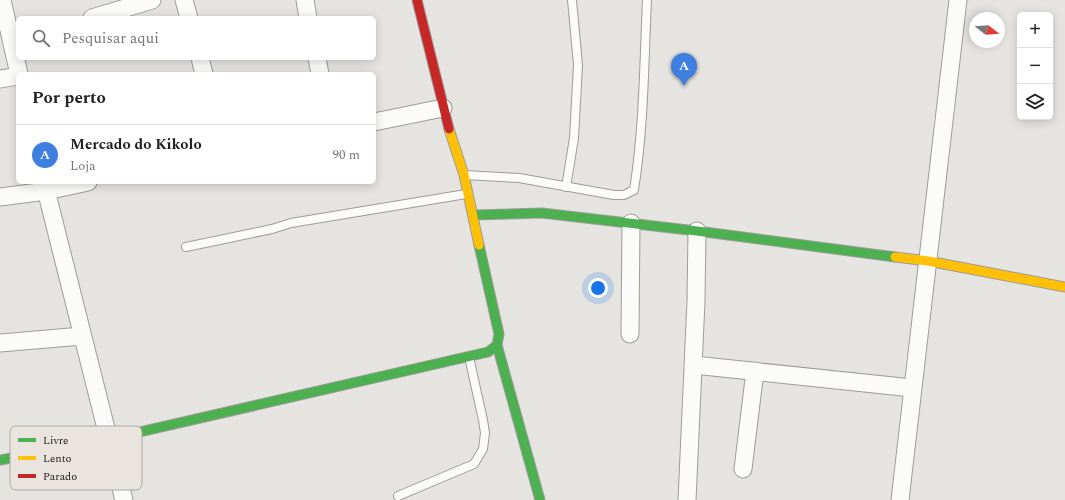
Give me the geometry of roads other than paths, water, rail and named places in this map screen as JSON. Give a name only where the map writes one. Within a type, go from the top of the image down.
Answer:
[{"type":"street","points":[[2,0],[15,41],[16,52]]},
{"type":"street","points":[[99,16],[152,0]]},
{"type":"street","points":[[184,0],[188,16]]},
{"type":"street","points":[[305,0],[308,16]]},
{"type":"street","points":[[417,0],[443,108],[464,175],[499,334],[497,345],[540,500]]},
{"type":"street","points":[[900,500],[958,0]]},
{"type":"street","points":[[17,60],[18,72]]},
{"type":"street","points":[[200,60],[204,72]]},
{"type":"street","points":[[317,60],[320,72]]},
{"type":"street","points":[[0,79],[16,75]]},
{"type":"street","points":[[376,122],[443,108]]},
{"type":"street","points":[[0,197],[45,186],[66,184]]},
{"type":"street","points":[[45,186],[106,426]]},
{"type":"street","points":[[473,215],[542,212],[928,261],[1065,287]]},
{"type":"street","points":[[630,334],[631,223]]},
{"type":"street","points":[[687,500],[694,365],[697,231]]},
{"type":"street","points":[[0,343],[82,336]]},
{"type":"street","points":[[142,431],[469,357],[488,352],[497,345]]},
{"type":"street","points":[[694,365],[912,388]]},
{"type":"street","points":[[743,469],[755,371]]},
{"type":"street","points":[[0,460],[10,458]]},
{"type":"street","points":[[122,490],[124,500]]},
{"type":"lane","points":[[566,187],[574,138],[578,65],[572,0]]},
{"type":"lane","points":[[464,175],[519,178],[614,196],[624,195],[634,190],[640,149],[643,108],[646,0]]},
{"type":"lane","points":[[186,247],[272,229],[291,223],[467,194]]},
{"type":"lane","points":[[398,496],[474,464],[483,449],[485,433],[469,357]]},
{"type":"place","name":"Mercado do Kikolo","points":[[684,86]]}]
